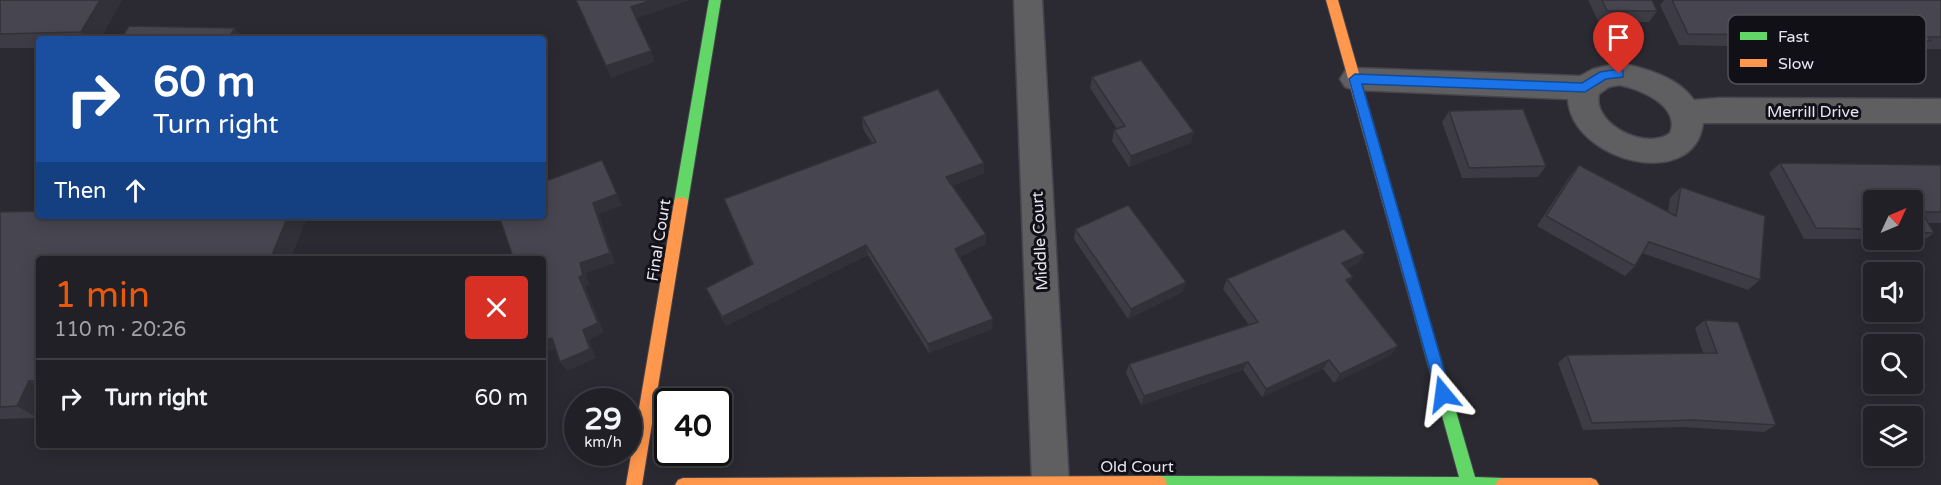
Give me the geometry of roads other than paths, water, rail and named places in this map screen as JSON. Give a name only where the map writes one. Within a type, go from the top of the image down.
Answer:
[{"type":"street","name":"Final Court","points":[[634,485],[715,0]]},
{"type":"street","name":"Middle Court","points":[[1028,0],[1051,482]]},
{"type":"street","points":[[1332,0],[1468,484]]},
{"type":"street","points":[[1604,75],[1635,76],[1665,90],[1684,112],[1687,125],[1683,137],[1674,146],[1660,150],[1642,150],[1615,141],[1593,125],[1584,112],[1582,99],[1585,88],[1593,80],[1604,75]]},
{"type":"street","points":[[1355,79],[1585,88]]},
{"type":"street","name":"Merrill Drive","points":[[1684,112],[1719,110],[1941,111]]},
{"type":"street","name":"Old Court","points":[[683,485],[1051,482],[1591,485]]}]
